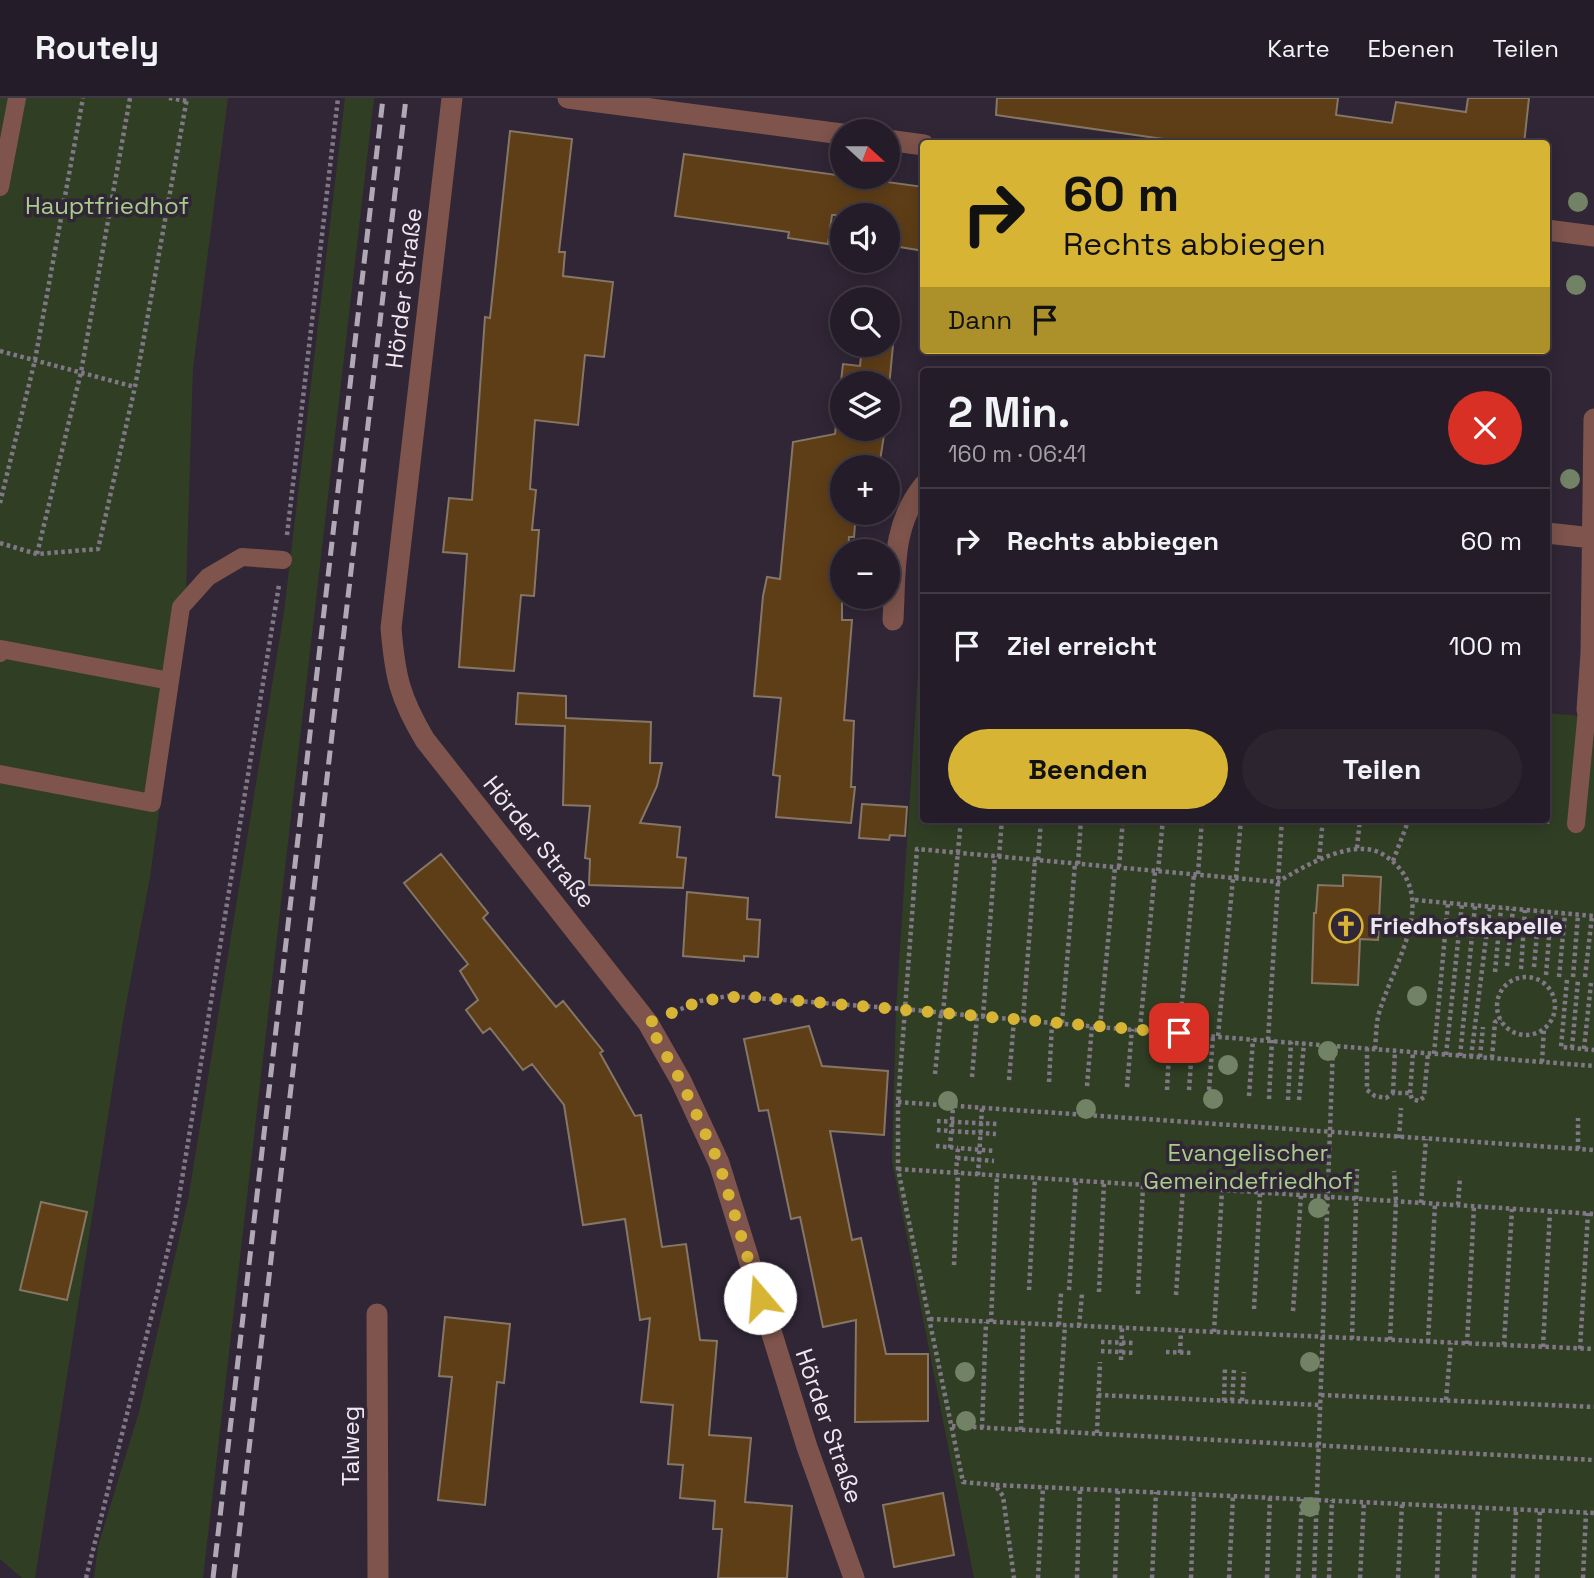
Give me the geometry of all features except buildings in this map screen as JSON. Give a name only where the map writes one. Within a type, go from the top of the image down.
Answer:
[{"type":"street","name":"Hörder Straße","points":[[452,98],[391,628],[395,672],[405,706],[425,740],[648,1023],[681,1081],[719,1163],[807,1447],[854,1578]]},
{"type":"street","points":[[568,98],[830,132]]},
{"type":"street","points":[[900,142],[920,144]]},
{"type":"street","points":[[1550,230],[1594,236]]},
{"type":"street","points":[[1587,710],[1594,419]]},
{"type":"street","points":[[893,620],[898,532],[908,505],[920,490]]},
{"type":"street","points":[[1550,533],[1592,538]]},
{"type":"street","name":"Talweg","points":[[377,1314],[378,1578]]},
{"type":"lane","points":[[0,187],[17,98]]},
{"type":"lane","points":[[0,774],[152,803],[181,607],[208,577],[242,557],[283,560]]},
{"type":"lane","points":[[0,653],[1,649],[170,681]]},
{"type":"lane","points":[[1576,824],[1587,710]]},
{"type":"path","points":[[0,503],[35,360],[83,98]]},
{"type":"path","points":[[37,554],[81,372],[130,98]]},
{"type":"path","points":[[0,543],[37,554],[98,549],[135,387],[187,99],[169,98]]},
{"type":"path","points":[[86,1578],[175,1222],[283,560],[338,98]]},
{"type":"path","points":[[0,351],[135,387]]},
{"type":"path","points":[[935,1074],[961,823]]},
{"type":"path","points":[[972,1077],[1001,823]]},
{"type":"path","points":[[1023,1020],[1041,823]]},
{"type":"path","points":[[1062,1023],[1082,823]]},
{"type":"path","points":[[1100,1026],[1122,823]]},
{"type":"path","points":[[1140,1029],[1162,823]]},
{"type":"path","points":[[1179,1033],[1202,823]]},
{"type":"path","points":[[1209,1090],[1241,823]]},
{"type":"path","points":[[1269,1099],[1282,823]]},
{"type":"path","points":[[1319,859],[1323,823]]},
{"type":"path","points":[[1357,848],[1360,823]]},
{"type":"path","points":[[1393,861],[1407,823]]},
{"type":"path","points":[[1375,1049],[1378,1017],[1403,951],[1415,900],[1408,880],[1393,861],[1379,852],[1357,848],[1319,859],[1278,882],[917,849],[898,1102],[898,1169],[963,1482],[1594,1513]]},
{"type":"path","points":[[1415,900],[1593,916],[1585,977]]},
{"type":"path","points":[[1413,1052],[1410,1093],[1412,1099],[1419,1101],[1424,1097],[1431,1054],[1448,903]]},
{"type":"path","points":[[1446,1055],[1462,904]]},
{"type":"path","points":[[1460,1056],[1475,906]]},
{"type":"path","points":[[1471,1057],[1490,907]]},
{"type":"path","points":[[1495,972],[1501,908]]},
{"type":"path","points":[[1507,966],[1513,909]]},
{"type":"path","points":[[1521,969],[1525,910]]},
{"type":"path","points":[[1534,967],[1539,911]]},
{"type":"path","points":[[1546,975],[1551,912]]},
{"type":"path","points":[[1559,978],[1564,914]]},
{"type":"path","points":[[1578,915],[1561,1047],[1594,1050]]},
{"type":"path","points":[[1530,977],[1546,985],[1555,1002],[1550,1021],[1536,1032],[1517,1033],[1501,1019],[1497,1003],[1499,994],[1512,980],[1530,977]]},
{"type":"path","points":[[1572,1048],[1578,981]]},
{"type":"path","points":[[1584,1049],[1591,984]]},
{"type":"path","points":[[648,1023],[700,1001],[728,996],[1594,1066]]},
{"type":"path","points":[[1492,1058],[1495,1023],[1501,1019]]},
{"type":"path","points":[[1009,1080],[1014,1020]]},
{"type":"path","points":[[1049,1082],[1052,1023]]},
{"type":"path","points":[[1087,1086],[1092,1026]]},
{"type":"path","points":[[1480,1058],[1483,1027]]},
{"type":"path","points":[[1542,1062],[1544,1027]]},
{"type":"path","points":[[1127,1087],[1132,1029]]},
{"type":"path","points":[[1167,1090],[1170,1032]]},
{"type":"path","points":[[1189,1090],[1193,1034]]},
{"type":"path","points":[[1249,1096],[1253,1039]]},
{"type":"path","points":[[1288,1100],[1291,1042]]},
{"type":"path","points":[[1299,1100],[1304,1043]]},
{"type":"path","points":[[1314,1578],[1333,1046]]},
{"type":"path","points":[[1367,1048],[1367,1090],[1375,1097],[1386,1098],[1393,1093],[1410,1093]]},
{"type":"path","points":[[1393,1093],[1395,1051]]},
{"type":"path","points":[[898,1102],[1330,1134],[1594,1150]]},
{"type":"path","points":[[950,1147],[953,1106]]},
{"type":"path","points":[[978,1175],[982,1108]]},
{"type":"path","points":[[1399,1138],[1401,1108]]},
{"type":"path","points":[[1578,1118],[1578,1149]]},
{"type":"path","points":[[937,1121],[997,1124]]},
{"type":"path","points":[[937,1130],[996,1134]]},
{"type":"path","points":[[1421,1203],[1426,1139]]},
{"type":"path","points":[[936,1146],[995,1151]]},
{"type":"path","points":[[954,1265],[958,1148]]},
{"type":"path","points":[[957,1158],[994,1161]]},
{"type":"path","points":[[898,1169],[1591,1214],[1580,1349]]},
{"type":"path","points":[[1352,1339],[1357,1169]]},
{"type":"path","points":[[1390,1340],[1396,1201],[1394,1171]]},
{"type":"path","points":[[982,1428],[997,1176]]},
{"type":"path","points":[[1458,1205],[1460,1177]]},
{"type":"path","points":[[1029,1290],[1035,1178]]},
{"type":"path","points":[[1069,1290],[1076,1181]]},
{"type":"path","points":[[1099,1292],[1104,1183]]},
{"type":"path","points":[[1138,1294],[1143,1185]]},
{"type":"path","points":[[1176,1295],[1183,1188]]},
{"type":"path","points":[[1214,1332],[1222,1190]]},
{"type":"path","points":[[1254,1309],[1260,1193]]},
{"type":"path","points":[[1293,1311],[1301,1195]]},
{"type":"path","points":[[1427,1342],[1435,1204]]},
{"type":"path","points":[[1467,1344],[1475,1206]]},
{"type":"path","points":[[1504,1345],[1512,1209]]},
{"type":"path","points":[[1543,1347],[1550,1211]]},
{"type":"path","points":[[1058,1431],[1061,1293]]},
{"type":"path","points":[[1079,1326],[1082,1294]]},
{"type":"path","points":[[930,1319],[1594,1349]]},
{"type":"path","points":[[1021,1430],[1023,1324]]},
{"type":"path","points":[[1121,1360],[1122,1328]]},
{"type":"path","points":[[1180,1353],[1181,1331]]},
{"type":"path","points":[[1101,1342],[1136,1343]]},
{"type":"path","points":[[1446,1400],[1451,1343]]},
{"type":"path","points":[[1101,1351],[1135,1353]]},
{"type":"path","points":[[1166,1352],[1194,1353]]},
{"type":"path","points":[[1097,1433],[1100,1362]]},
{"type":"path","points":[[1224,1401],[1225,1368]]},
{"type":"path","points":[[1233,1401],[1234,1370]]},
{"type":"path","points":[[1242,1401],[1244,1371]]},
{"type":"path","points":[[1098,1395],[1320,1405]]},
{"type":"path","points":[[1321,1395],[1594,1407]]},
{"type":"path","points":[[952,1426],[1594,1460]]},
{"type":"path","points":[[995,1485],[1003,1496],[1014,1578]]},
{"type":"path","points":[[1038,1578],[1043,1488]]},
{"type":"path","points":[[1077,1578],[1080,1489]]},
{"type":"path","points":[[1115,1578],[1118,1491]]},
{"type":"path","points":[[1152,1578],[1156,1492]]},
{"type":"path","points":[[1191,1578],[1194,1494]]},
{"type":"path","points":[[1229,1578],[1233,1496]]},
{"type":"path","points":[[1267,1578],[1270,1497]]},
{"type":"path","points":[[1298,1578],[1302,1499]]},
{"type":"path","points":[[1329,1578],[1332,1500]]},
{"type":"path","points":[[1360,1578],[1364,1502]]},
{"type":"path","points":[[1398,1578],[1402,1504]]},
{"type":"path","points":[[1437,1578],[1440,1506]]},
{"type":"path","points":[[1474,1578],[1478,1508]]},
{"type":"path","points":[[1513,1578],[1516,1510]]},
{"type":"path","points":[[1537,1578],[1540,1511]]},
{"type":"path","points":[[1583,1578],[1586,1513]]},
{"type":"green space","name":"Hauptfriedhof","points":[[0,98],[228,98],[193,368],[185,623],[150,877],[124,1015],[35,1578],[22,1578],[0,1559]]},
{"type":"green space","points":[[345,98],[374,98],[203,1578],[94,1578],[98,1546],[139,1412],[188,1200],[284,612]]},
{"type":"green space","name":"Evangelischer Gemeindefriedhof","points":[[919,658],[920,823],[1550,823],[1550,713],[1594,717],[1594,1578],[974,1578],[892,1161],[896,1009]]},
{"type":"railway","points":[[213,1578],[383,98]]},
{"type":"railway","points":[[234,1578],[406,98]]},
{"type":"place","name":"Friedhofskapelle","points":[[1346,926]]},
{"type":"route","points":[[760,1298],[719,1163],[681,1081],[648,1023],[700,1001],[728,996],[756,996],[1179,1033]]}]
